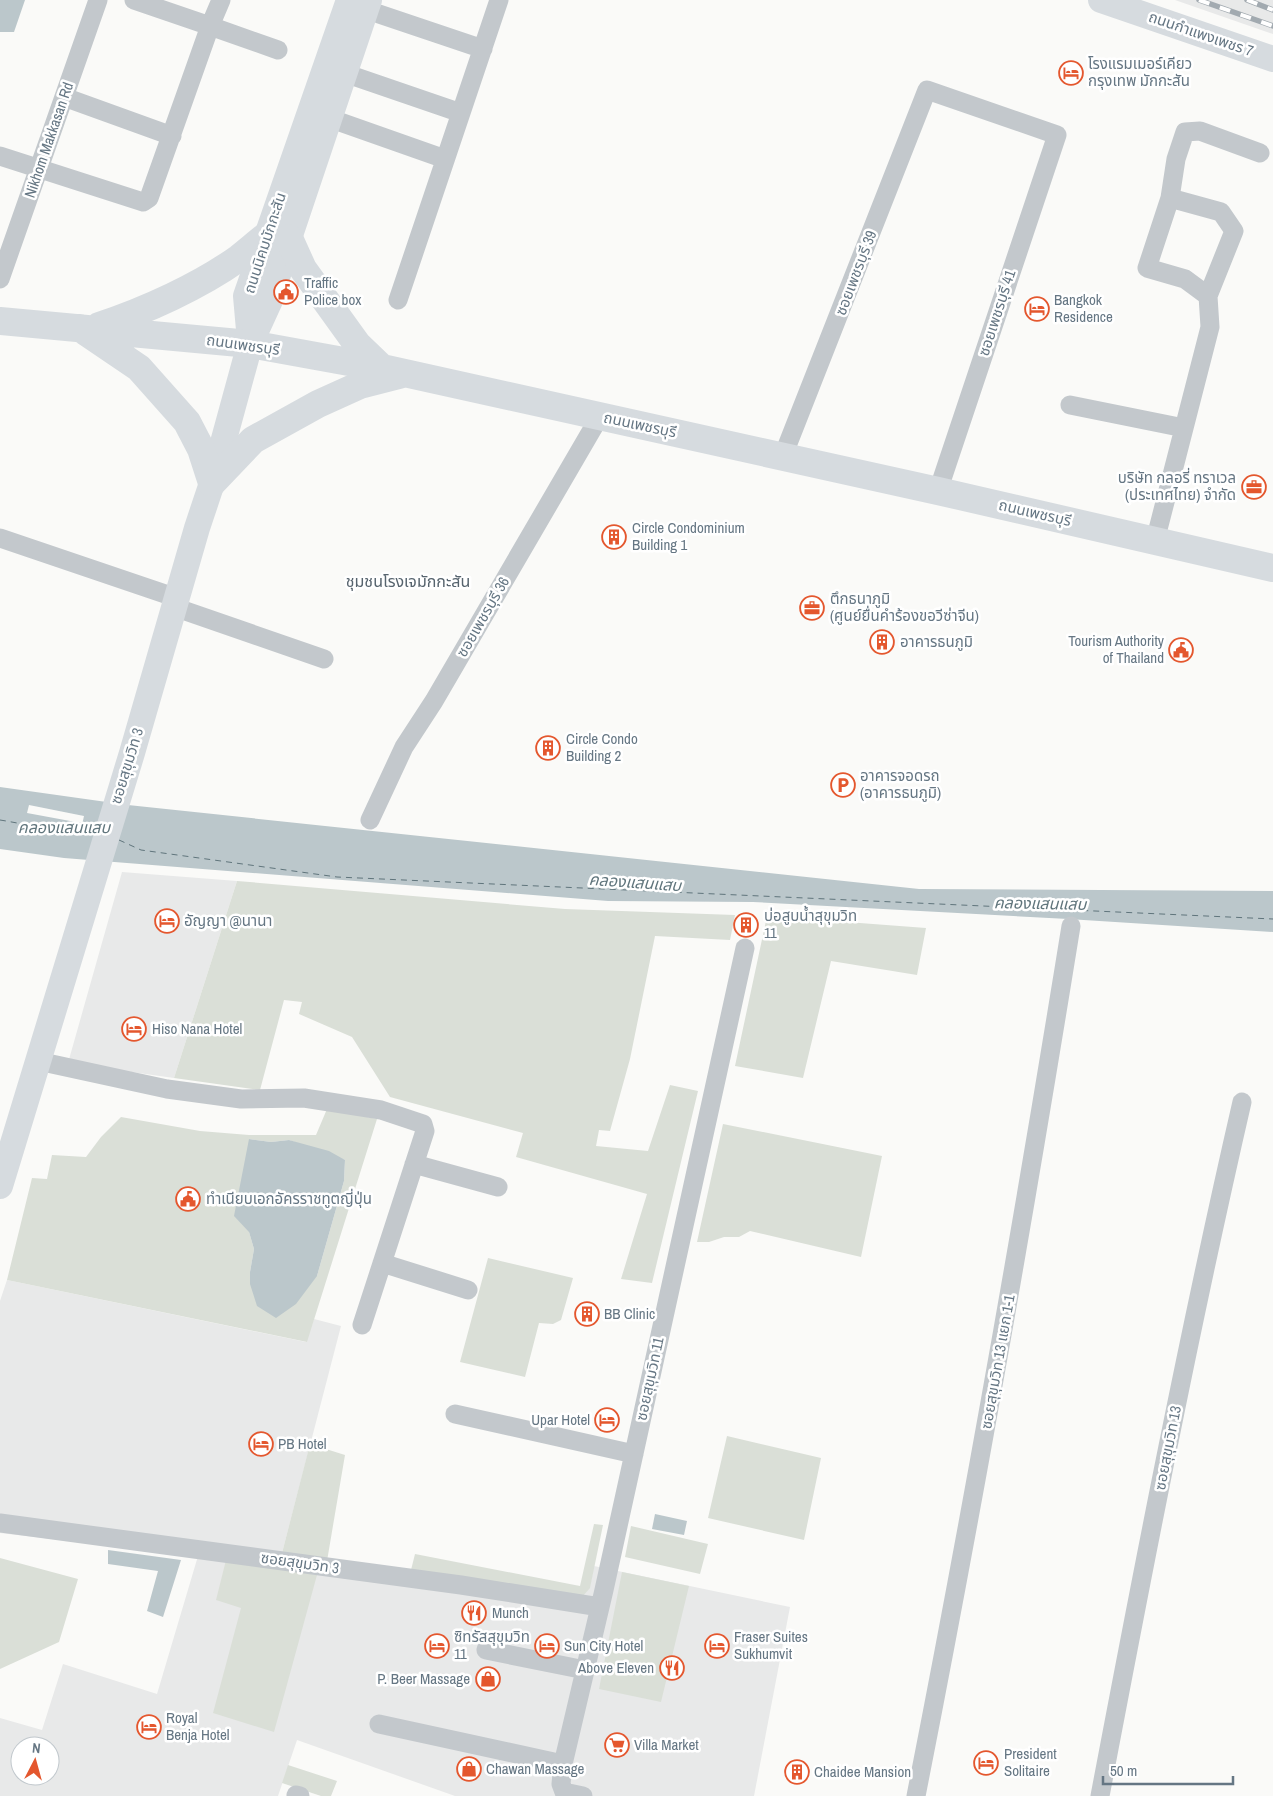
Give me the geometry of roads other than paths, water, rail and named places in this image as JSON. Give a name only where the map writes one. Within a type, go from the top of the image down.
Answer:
[{"type":"main road","points":[[85,328],[132,315],[204,279],[277,237],[303,269],[357,344],[394,371]]},
{"type":"main road","name":"ถนนเพชรบุรี","points":[[0,321],[250,344],[394,371],[783,456],[1273,568]]},
{"type":"main road","points":[[85,328],[139,368],[187,422],[201,449],[212,483],[253,440],[318,404],[394,371]]},
{"type":"street","name":"Nikhom Makkasan Rd","points":[[0,279],[8,229],[39,170],[98,0]]},
{"type":"street","points":[[134,0],[278,50]]},
{"type":"street","points":[[0,156],[143,202],[149,198],[220,0]]},
{"type":"street","name":"ถนนนิคมมักกะสัน","points":[[277,237],[349,0]]},
{"type":"street","points":[[398,300],[499,0]]},
{"type":"street","name":"ถนนกำแพงเพชร 7","points":[[1102,0],[1273,59]]},
{"type":"street","points":[[374,7],[483,49]]},
{"type":"street","name":"ถนนนิคมมักกะสัน","points":[[250,344],[246,296],[277,237],[374,7]]},
{"type":"street","points":[[356,77],[461,113]]},
{"type":"street","name":"ซอยเพชรบุรี 39","points":[[783,456],[927,90],[1057,136]]},
{"type":"street","points":[[64,97],[172,136]]},
{"type":"street","points":[[340,122],[445,159]]},
{"type":"street","points":[[1208,296],[1185,279],[1147,268],[1170,198],[1176,159],[1185,132],[1200,131],[1260,153]]},
{"type":"street","name":"ซอยเพชรบุรี 41","points":[[938,491],[1057,136]]},
{"type":"street","points":[[1155,540],[1210,327],[1208,296],[1234,231],[1221,212],[1170,198]]},
{"type":"street","name":"ซอยสุขุมวิท 3","points":[[0,1186],[132,753],[197,528],[212,483],[250,344]]},
{"type":"street","points":[[1070,405],[1184,428]]},
{"type":"street","name":"ซอยเพชรบุรี 36","points":[[370,820],[404,747],[434,702],[600,416]]},
{"type":"street","points":[[0,538],[176,602],[324,659]]},
{"type":"street","name":"ซอยสุขุมวิท 13 แยก 1-1","points":[[916,1796],[958,1586],[1029,1188],[1071,926]]},
{"type":"street","name":"ซอยสุขุมวิท 11","points":[[583,1796],[564,1792],[561,1784],[563,1764],[600,1607],[745,948]]},
{"type":"street","points":[[38,1062],[167,1089],[241,1099],[304,1098],[381,1110],[423,1124],[425,1131],[362,1325]]},
{"type":"street","name":"ซอยสุขุมวิท 13","points":[[1100,1796],[1192,1326],[1242,1102]]},
{"type":"street","points":[[414,1164],[498,1187]]},
{"type":"street","points":[[382,1263],[468,1290]]},
{"type":"street","points":[[455,1414],[634,1454]]},
{"type":"street","name":"ซอยสุขุมวิท 3","points":[[0,1523],[461,1585],[600,1607]]},
{"type":"street","points":[[486,1650],[585,1670]]},
{"type":"street","points":[[379,1724],[563,1764]]},
{"type":"water","points":[[0,0],[25,0],[14,32],[0,32]]},
{"type":"water","name":"คลองแสนแสบ","points":[[0,787],[128,805],[919,889],[1273,891],[1273,932],[753,902],[608,901],[64,858],[0,849]]},
{"type":"water","points":[[249,1139],[271,1142],[289,1140],[329,1151],[345,1160],[344,1181],[317,1276],[296,1304],[276,1318],[257,1306],[250,1284],[254,1249],[249,1232],[234,1216]]},
{"type":"water","points":[[655,1514],[687,1521],[684,1535],[652,1529]]},
{"type":"water","points":[[108,1550],[181,1560],[163,1617],[147,1611],[158,1571],[108,1564]]},
{"type":"railway","points":[[1199,0],[1273,26]]},
{"type":"railway","points":[[1247,0],[1273,10]]},
{"type":"place","name":"โรงแรมเมอร์เคียว กรุงเทพ มักกะสัน","points":[[1071,73]]},
{"type":"place","name":"Traffic Police box","points":[[286,292]]},
{"type":"place","name":"Bangkok Residence","points":[[1037,309]]},
{"type":"place","name":"บริษัท กลอรี่ ทราเวล (ประเทศไทย) จำกัด","points":[[1254,487]]},
{"type":"place","name":"Circle Condominium Building 1","points":[[614,537]]},
{"type":"place","name":"ตึกธนาภูมิ (ศูนย์ยื่นคำร้องขอวีซ่าจีน)","points":[[812,608]]},
{"type":"place","name":"อาคารธนภูมิ","points":[[882,642]]},
{"type":"place","name":"Tourism Authority of Thailand","points":[[1181,650]]},
{"type":"place","name":"Circle Condo Building 2","points":[[548,748]]},
{"type":"place","name":"อาคารจอดรถ (อาคารธนภูมิ)","points":[[843,785]]},
{"type":"place","name":"อัญญา @นานา","points":[[167,921]]},
{"type":"place","name":"บ่อสูบน้ำสุขุมวิท 11","points":[[746,925]]},
{"type":"place","name":"Hiso Nana Hotel","points":[[134,1029]]},
{"type":"place","name":"ทำเนียบเอกอัครราชทูตญี่ปุ่น","points":[[188,1199]]},
{"type":"place","name":"BB Clinic","points":[[587,1314]]},
{"type":"place","name":"Upar Hotel","points":[[607,1420]]},
{"type":"place","name":"PB Hotel","points":[[261,1444]]},
{"type":"place","name":"Munch","points":[[474,1613]]},
{"type":"place","name":"ซิทรัสสุขุมวิท 11","points":[[437,1646]]},
{"type":"place","name":"Sun City Hotel","points":[[547,1646]]},
{"type":"place","name":"Fraser Suites Sukhumvit","points":[[717,1646]]},
{"type":"place","name":"Above Eleven","points":[[672,1668]]},
{"type":"place","name":"P. Beer Massage","points":[[488,1679]]},
{"type":"place","name":"Royal Benja Hotel","points":[[149,1727]]},
{"type":"place","name":"Villa Market","points":[[617,1745]]},
{"type":"place","name":"President Solitaire","points":[[986,1763]]},
{"type":"place","name":"Chawan Massage","points":[[469,1769]]},
{"type":"place","name":"Chaidee Mansion","points":[[797,1772]]},
{"type":"district","name":"ชุมชนโรงเจมักกะสัน","points":[[408,581]]}]
